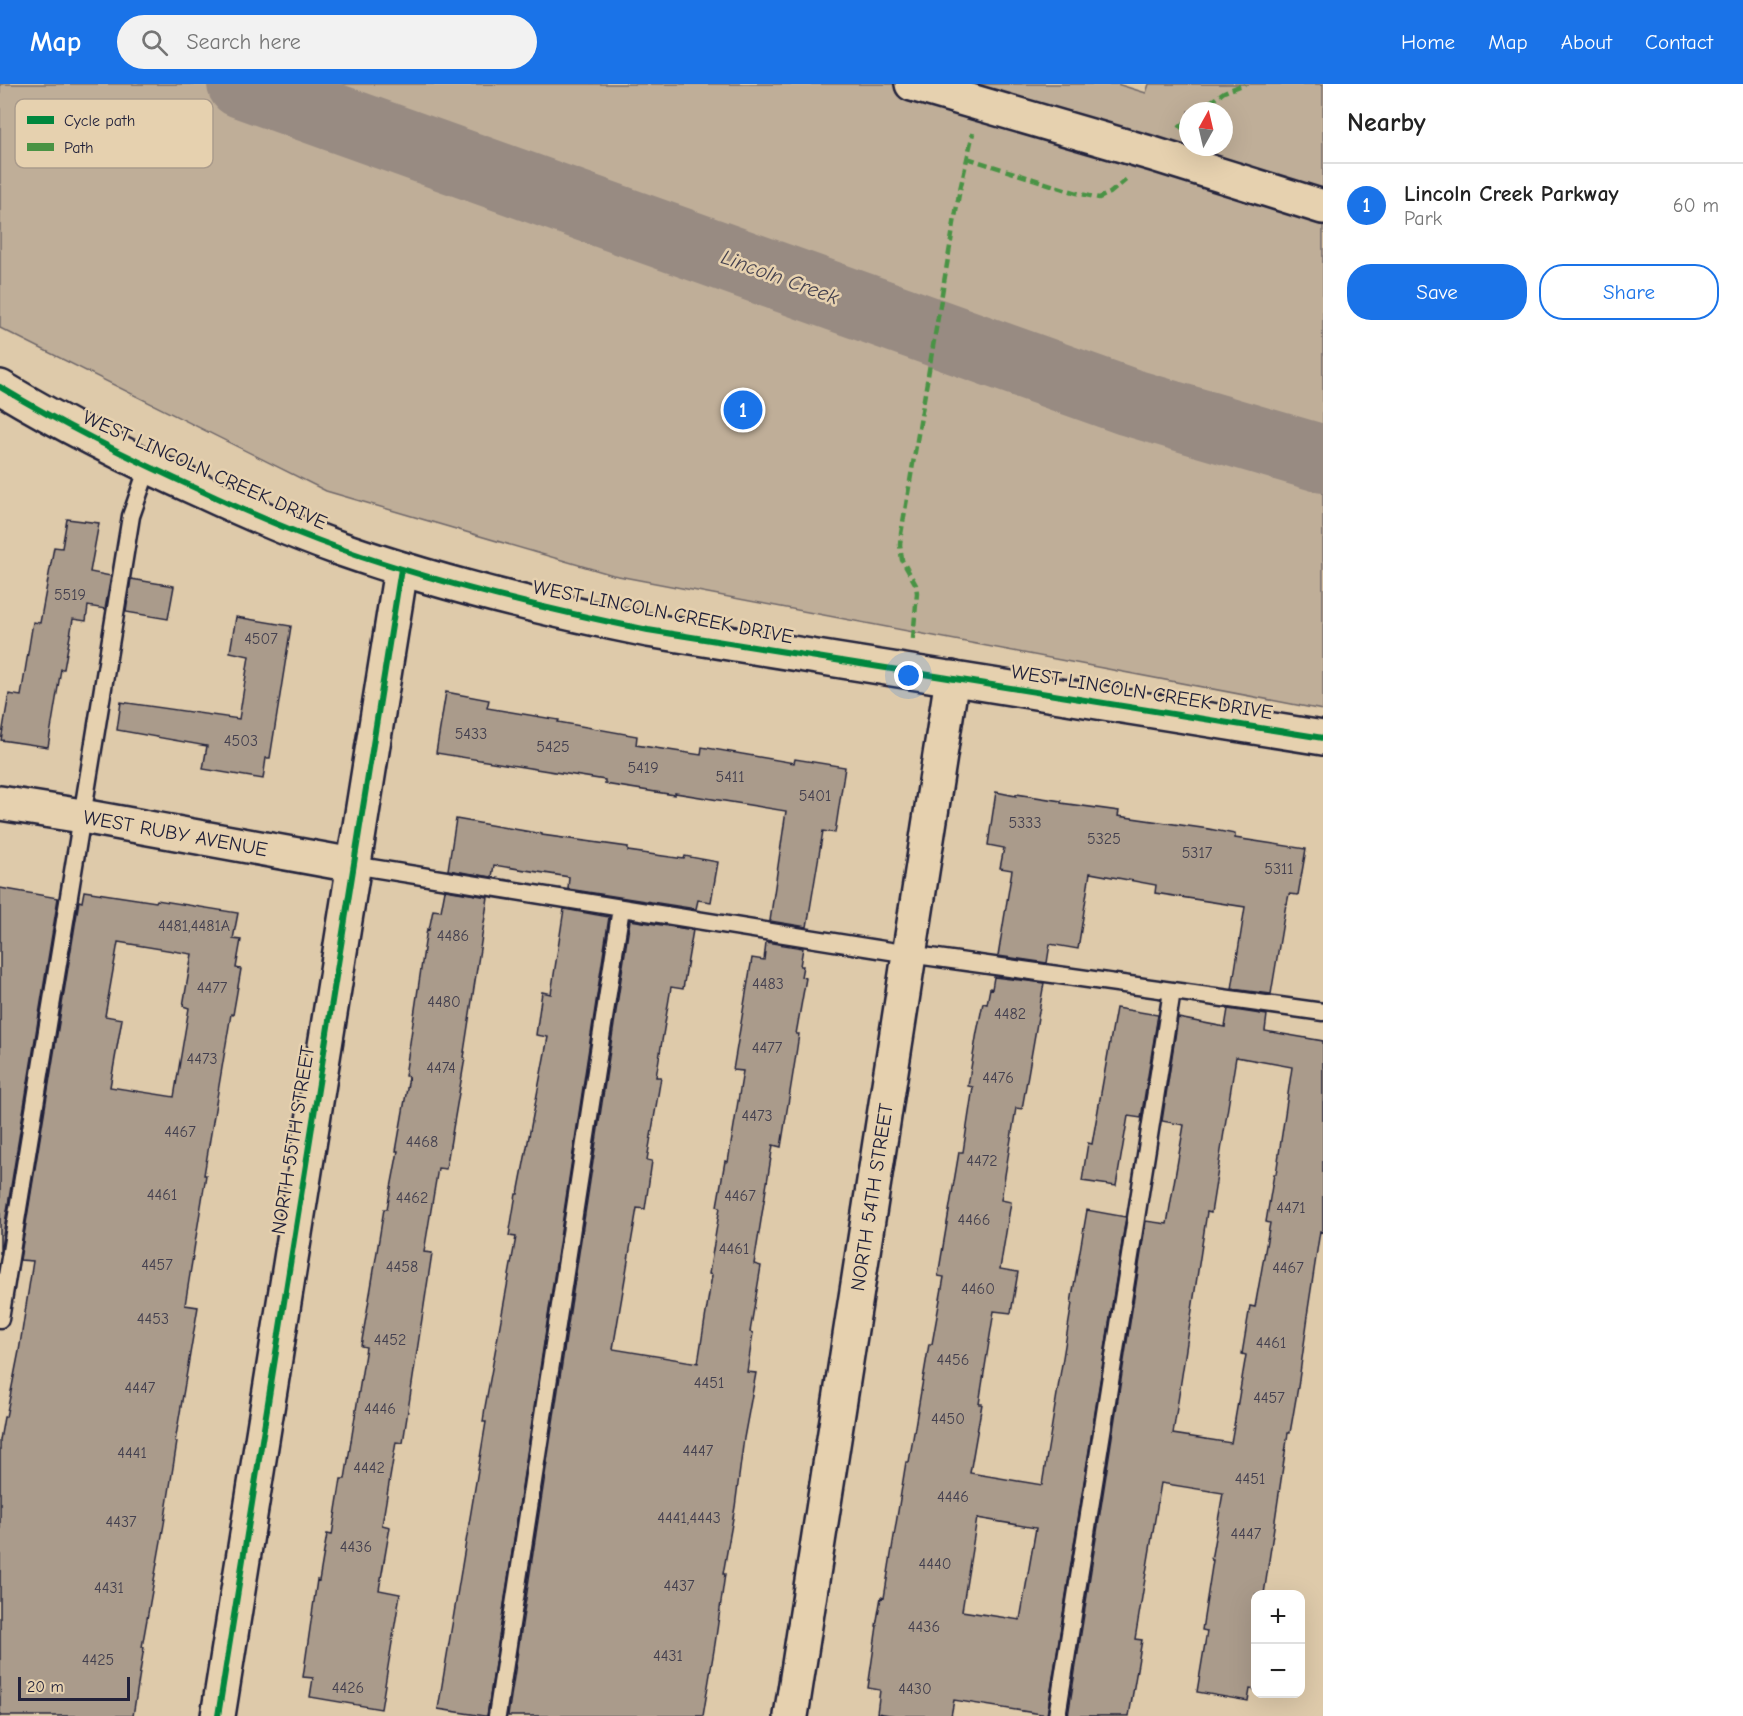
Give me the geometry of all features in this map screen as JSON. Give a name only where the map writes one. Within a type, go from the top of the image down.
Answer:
[{"type":"street","points":[[920,85],[1141,150],[1323,207]]},
{"type":"street","name":"WEST LINCOLN CREEK DRIVE","points":[[0,387],[51,417],[148,467],[256,516],[401,569],[566,614],[648,630],[1323,738]]},
{"type":"street","name":"NORTH 55TH STREET","points":[[218,1716],[401,569]]},
{"type":"street","name":"NORTH 54TH STREET","points":[[791,1716],[952,678]]},
{"type":"street","name":"WEST RUBY AVENUE","points":[[0,803],[353,865]]},
{"type":"lane","points":[[0,1319],[131,516],[148,467]]},
{"type":"lane","points":[[353,865],[909,954],[1323,1012]]},
{"type":"lane","points":[[497,1716],[621,908]]},
{"type":"lane","points":[[1058,1716],[1172,991]]},
{"type":"shaded area","points":[[0,84],[1117,84],[1146,93],[1149,84],[1323,84],[1323,710],[613,575],[326,491],[0,328]]},
{"type":"building","points":[[67,519],[99,523],[90,572],[111,576],[105,609],[88,606],[86,621],[73,619],[64,669],[61,669],[48,747],[1,740],[9,694],[21,696],[33,622],[40,623],[54,547],[62,548]]},
{"type":"building","points":[[131,579],[174,586],[168,619],[126,612]]},
{"type":"building","points":[[236,617],[291,626],[270,758],[266,758],[263,779],[203,769],[207,746],[117,730],[121,702],[239,719],[249,656],[230,652]]},
{"type":"building","points":[[446,692],[489,700],[487,708],[637,736],[636,745],[701,755],[702,747],[794,763],[795,759],[845,767],[835,833],[823,831],[807,927],[770,921],[786,811],[605,784],[605,780],[436,753]]},
{"type":"building","points":[[996,792],[1119,811],[1118,816],[1209,829],[1235,834],[1235,838],[1306,849],[1298,895],[1289,894],[1286,904],[1271,994],[1232,989],[1245,907],[1155,893],[1156,885],[1090,873],[1078,949],[1050,944],[1047,963],[998,956],[1012,870],[1000,868],[1004,848],[988,845]]},
{"type":"building","points":[[456,819],[542,835],[628,847],[628,851],[684,859],[685,856],[718,862],[711,902],[698,900],[696,909],[568,889],[569,877],[494,865],[492,877],[448,870]]},
{"type":"building","points":[[0,888],[58,898],[0,1254]]},
{"type":"building","points":[[445,890],[488,897],[464,1052],[465,1058],[446,1169],[438,1168],[424,1252],[432,1253],[403,1443],[396,1442],[382,1525],[390,1527],[379,1590],[400,1594],[381,1709],[310,1697],[313,1678],[303,1677],[317,1580],[319,1581],[327,1534],[332,1535],[341,1479],[345,1479],[366,1347],[361,1346],[384,1209],[387,1209],[398,1151],[396,1151],[409,1077],[405,1076],[427,929],[429,930],[433,910],[441,911]]},
{"type":"building","points":[[84,891],[238,913],[233,939],[241,940],[236,968],[241,969],[233,1015],[231,1014],[204,1175],[206,1175],[185,1305],[198,1307],[142,1647],[144,1647],[133,1716],[0,1716],[0,1440],[19,1351],[33,1261],[20,1260],[79,901],[82,902]],"holes":[[[118,942],[192,954],[183,1006],[189,1008],[174,1097],[110,1087],[122,1019],[105,1016]]]},
{"type":"building","points":[[564,909],[609,917],[487,1716],[484,1716],[438,1709],[486,1422],[483,1422],[485,1407],[516,1237],[509,1236],[548,1037],[536,1035],[542,992],[551,994]]},
{"type":"building","points":[[630,920],[693,930],[683,989],[671,987],[656,1077],[661,1077],[647,1160],[652,1161],[645,1209],[637,1208],[613,1349],[698,1363],[712,1275],[709,1274],[720,1207],[717,1206],[725,1161],[728,1162],[743,1071],[733,1070],[752,958],[764,960],[766,942],[803,948],[801,977],[806,978],[796,1034],[799,1034],[795,1061],[781,1147],[773,1145],[754,1264],[761,1266],[750,1332],[753,1333],[747,1372],[756,1373],[723,1574],[725,1574],[715,1644],[703,1716],[508,1716]]},
{"type":"building","points":[[994,977],[1044,983],[1022,1109],[1016,1108],[1001,1200],[1011,1202],[1000,1269],[1018,1272],[1011,1313],[994,1311],[970,1473],[1042,1485],[1087,1210],[1126,1217],[1047,1715],[954,1700],[951,1716],[896,1716],[877,1713],[880,1690],[868,1688],[876,1626],[881,1597],[884,1598],[906,1462],[909,1462],[929,1344],[932,1344],[944,1277],[938,1276],[959,1152],[963,1152],[973,1087],[968,1086],[977,1032],[983,1003],[987,1004],[990,988],[992,989]],"holes":[[[977,1518],[1036,1528],[1020,1620],[962,1611]]]},
{"type":"building","points":[[1116,1008],[1158,1015],[1141,1118],[1128,1116],[1116,1186],[1082,1181],[1088,1143],[1092,1144]]},
{"type":"building","points":[[1228,1009],[1267,1015],[1265,1031],[1323,1041],[1323,1232],[1320,1231],[1298,1387],[1290,1433],[1288,1433],[1265,1590],[1251,1590],[1251,1689],[1248,1701],[1197,1692],[1207,1631],[1202,1630],[1213,1560],[1211,1560],[1223,1493],[1161,1483],[1135,1639],[1142,1640],[1129,1716],[1068,1716],[1146,1221],[1167,1224],[1184,1125],[1162,1121],[1178,1018],[1225,1027]],"holes":[[[1236,1057],[1292,1067],[1276,1174],[1274,1174],[1266,1222],[1270,1223],[1255,1307],[1250,1306],[1242,1354],[1246,1355],[1231,1443],[1173,1434],[1207,1212],[1211,1213]]]},
{"type":"waterway","name":"Lincoln Creek","points":[[241,84],[1129,402],[1323,459]]},
{"type":"marked path","points":[[1210,102],[1224,92],[1245,84]]},
{"type":"marked path","points":[[913,639],[917,593],[916,585],[902,560],[901,534],[959,194],[973,133]]},
{"type":"marked path","points":[[967,158],[1099,198],[1110,193],[1127,179]]},
{"type":"cycle path","points":[[0,387],[125,455],[270,521],[379,562],[493,595],[648,630],[1323,738]]},
{"type":"cycle path","points":[[218,1716],[401,569]]},
{"type":"place","name":"Lincoln Creek Parkway","points":[[743,410]]}]
